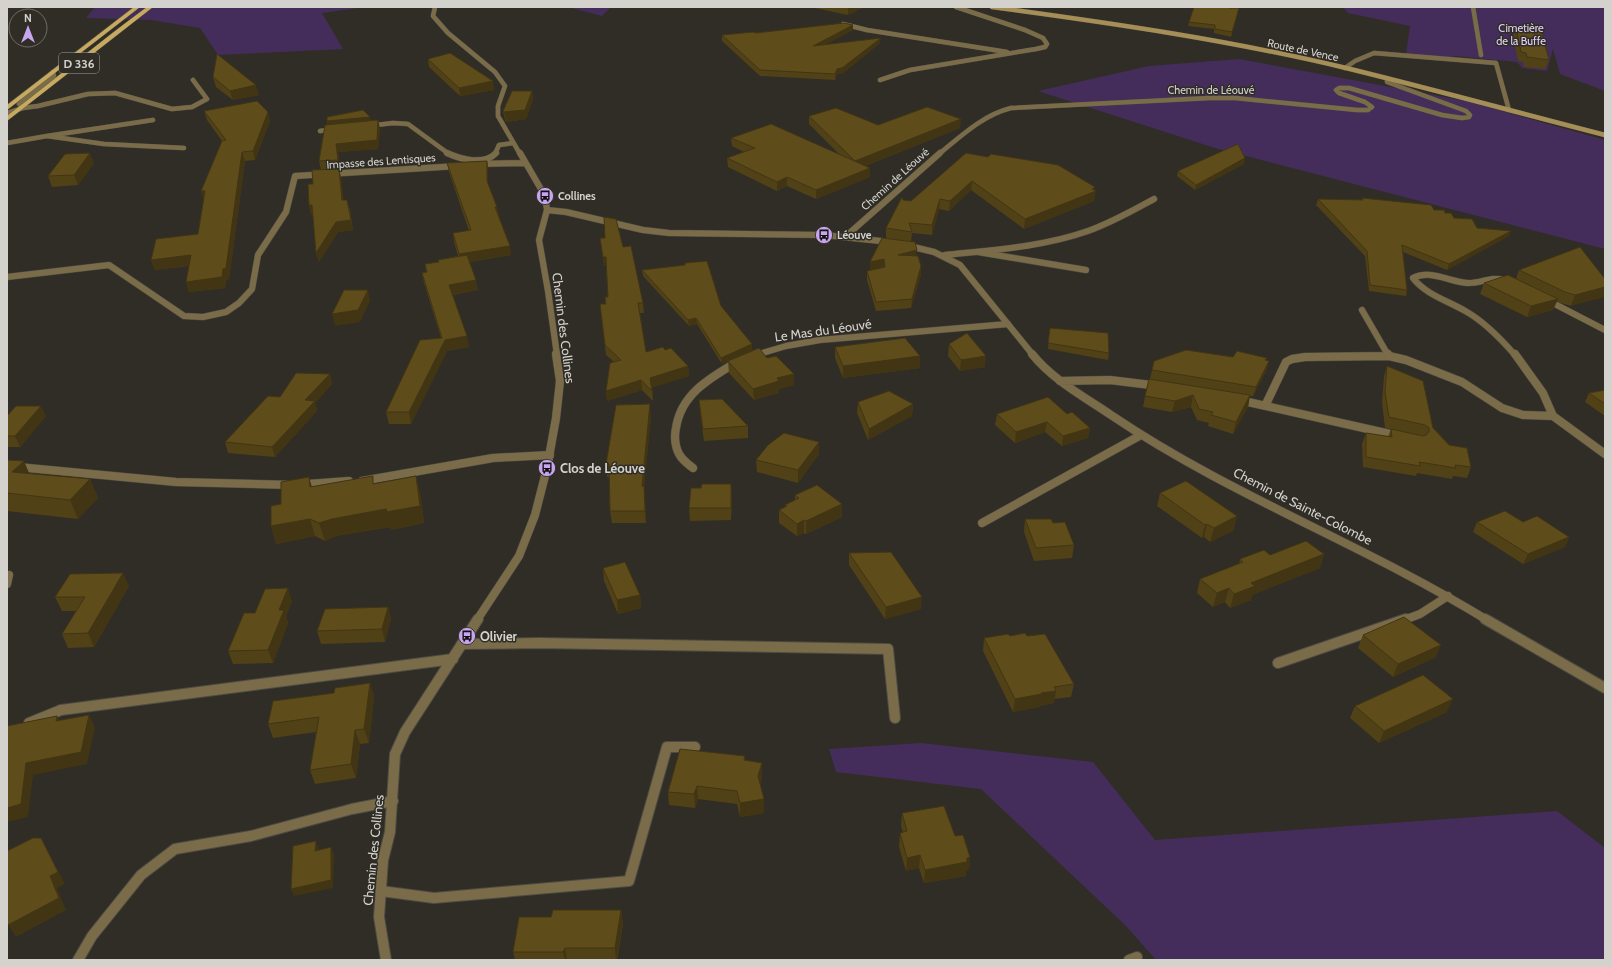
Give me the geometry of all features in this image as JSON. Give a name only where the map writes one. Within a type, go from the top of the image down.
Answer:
[{"type":"main road","name":"D 336","points":[[7,106],[17,100],[137,7]]},
{"type":"main road","name":"D 336","points":[[7,119],[23,108],[112,35],[150,7]]},
{"type":"main road","name":"Route de Vence","points":[[992,7],[1138,27],[1201,38],[1345,68],[1605,135]]},
{"type":"street","points":[[435,7],[433,16],[448,33],[495,72],[505,86],[498,106],[498,116],[545,196],[547,210],[566,212],[643,230],[669,234],[845,237],[923,248],[944,255],[960,265],[1008,324]]},
{"type":"street","points":[[880,80],[910,70],[1014,53],[1045,47],[1047,44],[1043,38],[1025,30],[956,7]]},
{"type":"street","points":[[1473,7],[1482,58]]},
{"type":"street","points":[[838,24],[844,24],[867,30],[1014,53]]},
{"type":"street","points":[[1345,68],[1354,61],[1374,53],[1468,62],[1482,58],[1496,63],[1509,110]]},
{"type":"street","points":[[23,108],[19,104],[54,76],[53,72]]},
{"type":"street","name":"Chemin de Léouvé","points":[[845,237],[943,149],[987,117],[997,111],[1011,108],[1210,98],[1260,100],[1357,110],[1368,110],[1372,107],[1365,102],[1339,93],[1336,90],[1344,88],[1359,90],[1442,116],[1462,118],[1469,117],[1470,115],[1466,111],[1387,82],[1387,79]]},
{"type":"street","points":[[7,113],[23,108],[38,106],[88,94],[115,93],[172,109],[192,107],[207,99],[193,80]]},
{"type":"street","points":[[7,143],[153,120]]},
{"type":"street","points":[[364,126],[393,123],[409,124],[445,152],[460,159],[483,159],[492,157],[497,152],[499,145],[513,143]]},
{"type":"street","points":[[320,131],[342,128]]},
{"type":"street","points":[[47,136],[104,144],[184,148]]},
{"type":"street","name":"Impasse des Lentisques","points":[[7,277],[109,265],[184,316],[204,317],[226,312],[239,303],[252,289],[258,255],[286,212],[295,176],[525,163]]},
{"type":"street","points":[[944,255],[978,252],[1046,242],[1085,232],[1109,223],[1154,199]]},
{"type":"street","name":"Chemin des Collines","points":[[386,960],[379,917],[383,860],[390,832],[395,754],[405,732],[436,682],[453,659],[519,556],[535,516],[550,455],[560,381],[548,291],[539,240],[547,210]]},
{"type":"street","points":[[978,252],[1086,270]]},
{"type":"street","points":[[1512,284],[1500,278],[1479,283],[1468,283],[1429,275],[1420,275],[1413,278],[1421,287],[1452,303],[1490,328],[1524,364],[1551,406],[1554,416]]},
{"type":"street","points":[[1544,298],[1605,330]]},
{"type":"street","points":[[1362,310],[1389,356]]},
{"type":"street","name":"Chemin de Sainte-Colombe","points":[[1008,324],[1037,360],[1060,381],[1141,435],[1448,596],[1517,638],[1605,688]]},
{"type":"street","name":"Le Mas du Léouvé","points":[[693,468],[681,457],[674,438],[678,414],[690,396],[711,377],[734,362],[766,351],[807,342],[848,337],[1008,324]]},
{"type":"street","points":[[1266,404],[1286,362],[1292,359],[1305,357],[1389,356],[1424,366],[1462,382],[1502,408],[1511,412],[1523,415],[1554,416],[1605,454]]},
{"type":"street","points":[[1060,381],[1080,379],[1128,381],[1167,387]]},
{"type":"street","points":[[1228,398],[1266,404],[1337,423],[1405,438]]},
{"type":"street","points":[[982,523],[1141,435]]},
{"type":"street","points":[[7,466],[176,482],[294,484],[362,481],[493,458],[550,455]]},
{"type":"street","points":[[1278,663],[1420,614],[1448,596]]},
{"type":"street","points":[[462,644],[539,643],[888,649],[895,718]]},
{"type":"street","points":[[20,725],[33,722],[61,710],[453,659]]},
{"type":"street","points":[[381,891],[434,898],[629,881],[667,747],[695,747]]},
{"type":"street","points":[[78,960],[92,936],[141,874],[175,849],[251,836],[352,808],[393,801]]},
{"type":"green space","points":[[95,7],[366,7],[322,13],[343,49],[218,55],[200,28],[151,20],[86,18]]},
{"type":"green space","points":[[568,7],[611,7],[602,16]]},
{"type":"green space","name":"Cimetière de la Buffe","points":[[1343,7],[1605,7],[1605,91],[1560,74],[1553,49],[1547,71],[1522,68],[1517,62],[1456,56],[1446,58],[1406,54],[1410,26],[1348,13]]},
{"type":"green space","points":[[1239,59],[1466,101],[1605,140],[1605,249],[1215,148],[1038,91],[1149,66]]},
{"type":"green space","points":[[921,743],[1093,762],[1155,840],[1557,811],[1605,848],[1605,960],[1156,960],[1126,926],[981,789],[836,772],[829,749]]},
{"type":"building","points":[[1194,7],[1239,8],[1232,32],[1215,29],[1215,25],[1189,22]]},
{"type":"building","points":[[844,23],[853,25],[813,46],[881,38],[842,68],[837,69],[835,74],[760,70],[722,35],[756,33]]},
{"type":"building","points":[[1516,27],[1541,29],[1549,60],[1527,57],[1526,53],[1521,52]]},
{"type":"building","points":[[450,53],[493,81],[459,88],[428,59]]},
{"type":"building","points":[[217,54],[256,85],[230,91],[213,77]]},
{"type":"building","points":[[512,91],[532,91],[525,110],[503,111]]},
{"type":"building","points":[[257,101],[268,112],[253,151],[242,152],[226,268],[223,269],[222,277],[186,282],[191,255],[151,260],[156,239],[198,234],[205,191],[201,191],[222,141],[226,140],[204,111]]},
{"type":"building","points":[[927,107],[961,119],[855,161],[809,116],[836,108],[878,125]]},
{"type":"building","points":[[363,110],[370,117],[327,121],[327,117]]},
{"type":"building","points":[[378,120],[377,140],[336,144],[338,160],[319,161],[325,125]]},
{"type":"building","points":[[771,124],[870,168],[816,190],[787,177],[777,182],[727,158],[755,148],[731,138]]},
{"type":"building","points":[[1238,144],[1245,158],[1196,185],[1178,171]]},
{"type":"building","points":[[90,153],[74,175],[48,176],[65,154]]},
{"type":"building","points":[[966,153],[988,157],[991,154],[1058,165],[1095,187],[1092,189],[1096,191],[1025,219],[972,181],[950,201],[940,199],[932,225],[909,223],[912,232],[886,228],[902,197],[903,200],[911,201]]},
{"type":"building","points":[[487,161],[487,181],[510,246],[459,254],[453,233],[471,230],[447,163]]},
{"type":"building","points":[[339,169],[342,200],[347,200],[351,220],[336,222],[316,253],[312,205],[309,205],[308,184],[313,184],[312,170]]},
{"type":"building","points":[[1362,198],[1431,205],[1434,210],[1444,210],[1445,213],[1451,213],[1454,218],[1472,219],[1477,228],[1511,231],[1449,264],[1402,245],[1407,290],[1370,285],[1367,251],[1318,199],[1363,200]]},
{"type":"building","points":[[604,217],[616,219],[623,247],[631,246],[643,303],[638,303],[646,352],[663,347],[665,350],[671,348],[688,366],[650,378],[652,391],[641,380],[606,391],[610,363],[621,360],[605,345],[600,304],[606,304],[605,297],[608,297],[606,257],[603,257],[600,238],[605,238]]},
{"type":"building","points":[[882,238],[915,242],[917,250],[898,255],[918,256],[921,266],[912,299],[876,302],[867,271],[885,267],[884,259],[870,262]]},
{"type":"building","points":[[1580,247],[1605,279],[1605,287],[1575,295],[1565,292],[1519,270]]},
{"type":"building","points":[[467,255],[476,280],[449,285],[467,336],[445,340],[409,412],[386,412],[420,340],[442,338],[422,273],[427,272],[425,264]]},
{"type":"building","points":[[707,261],[721,306],[752,344],[721,358],[696,318],[688,320],[642,270]]},
{"type":"building","points":[[1508,275],[1558,299],[1531,306],[1484,283]]},
{"type":"building","points":[[344,290],[368,290],[358,310],[332,314]]},
{"type":"building","points":[[1050,328],[1108,333],[1109,353],[1048,343]]},
{"type":"building","points":[[967,333],[986,356],[961,360],[949,344]]},
{"type":"building","points":[[905,338],[920,356],[843,366],[835,347]]},
{"type":"building","points":[[759,348],[767,358],[776,356],[794,374],[777,378],[779,381],[753,389],[728,361]]},
{"type":"building","points":[[1186,350],[1233,357],[1237,351],[1267,358],[1265,360],[1269,361],[1256,387],[1152,370],[1154,361]]},
{"type":"building","points":[[1387,366],[1423,381],[1433,428],[1449,445],[1467,448],[1471,467],[1455,465],[1456,468],[1419,462],[1420,466],[1366,457],[1366,433],[1392,437],[1391,429],[1423,436],[1429,432],[1429,428],[1425,425],[1389,417],[1385,392]]},
{"type":"building","points":[[296,373],[330,374],[305,400],[315,401],[272,447],[225,442],[268,396],[280,397]]},
{"type":"building","points":[[1149,379],[1250,395],[1236,422],[1211,415],[1213,412],[1199,409],[1193,395],[1175,401],[1145,396]]},
{"type":"building","points":[[1605,390],[1605,404],[1589,393]]},
{"type":"building","points":[[889,391],[913,404],[869,429],[858,402]]},
{"type":"building","points":[[1048,397],[1067,414],[1072,412],[1090,428],[1063,436],[1047,422],[1016,432],[997,414]]},
{"type":"building","points":[[722,399],[748,426],[703,429],[699,400]]},
{"type":"building","points":[[650,404],[642,486],[644,486],[645,511],[610,511],[609,464],[606,464],[616,405]]},
{"type":"building","points":[[16,406],[41,406],[15,436],[7,436],[7,416]]},
{"type":"building","points":[[784,433],[819,442],[798,470],[756,460],[768,445]]},
{"type":"building","points":[[7,460],[24,461],[12,472],[90,479],[70,500],[7,493]]},
{"type":"building","points":[[373,476],[373,484],[416,476],[420,506],[387,512],[386,509],[332,519],[319,523],[310,519],[271,526],[271,506],[281,504],[281,482],[309,477],[310,487]]},
{"type":"building","points":[[1186,481],[1237,516],[1214,528],[1207,524],[1205,525],[1160,493]]},
{"type":"building","points":[[702,484],[731,484],[731,508],[689,508],[691,488],[701,488]]},
{"type":"building","points":[[817,485],[842,504],[797,524],[779,510],[787,506],[785,505],[799,498],[795,495]]},
{"type":"building","points":[[1505,511],[1523,522],[1537,516],[1569,537],[1528,554],[1477,522]]},
{"type":"building","points":[[1025,519],[1051,519],[1053,523],[1065,522],[1074,545],[1036,548]]},
{"type":"building","points":[[1306,541],[1324,554],[1251,583],[1255,586],[1234,594],[1229,588],[1217,593],[1200,579],[1243,562],[1240,559],[1264,550],[1270,555]]},
{"type":"building","points":[[891,552],[922,597],[886,607],[849,553]]},
{"type":"building","points":[[625,562],[640,595],[617,600],[603,568]]},
{"type":"building","points":[[123,573],[88,633],[62,634],[85,597],[55,597],[70,574]]},
{"type":"building","points":[[288,588],[279,610],[284,610],[268,650],[228,651],[244,613],[255,613],[265,589]]},
{"type":"building","points":[[388,607],[382,629],[317,631],[325,609]]},
{"type":"building","points":[[1404,617],[1441,645],[1398,664],[1363,635]]},
{"type":"building","points":[[1025,633],[1027,636],[1045,634],[1074,684],[1054,687],[1056,691],[1015,699],[984,638]]},
{"type":"building","points":[[1423,675],[1453,699],[1384,731],[1355,706]]},
{"type":"building","points":[[370,683],[364,729],[355,730],[351,764],[310,770],[319,717],[268,724],[273,701],[334,693],[335,688]]},
{"type":"building","points":[[89,715],[81,752],[26,763],[21,804],[7,808],[7,726],[57,716],[56,721]]},
{"type":"building","points":[[680,749],[745,756],[744,760],[762,763],[758,776],[764,799],[740,803],[737,791],[697,786],[694,794],[668,792]]},
{"type":"building","points":[[944,806],[955,836],[963,835],[970,857],[967,858],[967,862],[925,870],[920,855],[907,858],[900,833],[907,831],[902,813]]},
{"type":"building","points":[[33,838],[41,838],[58,872],[50,876],[59,898],[8,925],[7,851]]},
{"type":"building","points":[[316,841],[315,851],[331,847],[331,880],[291,889],[293,846]]},
{"type":"building","points":[[553,910],[621,910],[615,948],[565,948],[563,952],[513,952],[519,917],[551,917]]},
{"type":"place","name":"Collines","points":[[545,196]]},
{"type":"place","name":"Léouve","points":[[824,235]]},
{"type":"place","name":"Clos de Léouve","points":[[547,468]]},
{"type":"place","name":"Olivier","points":[[467,636]]}]
